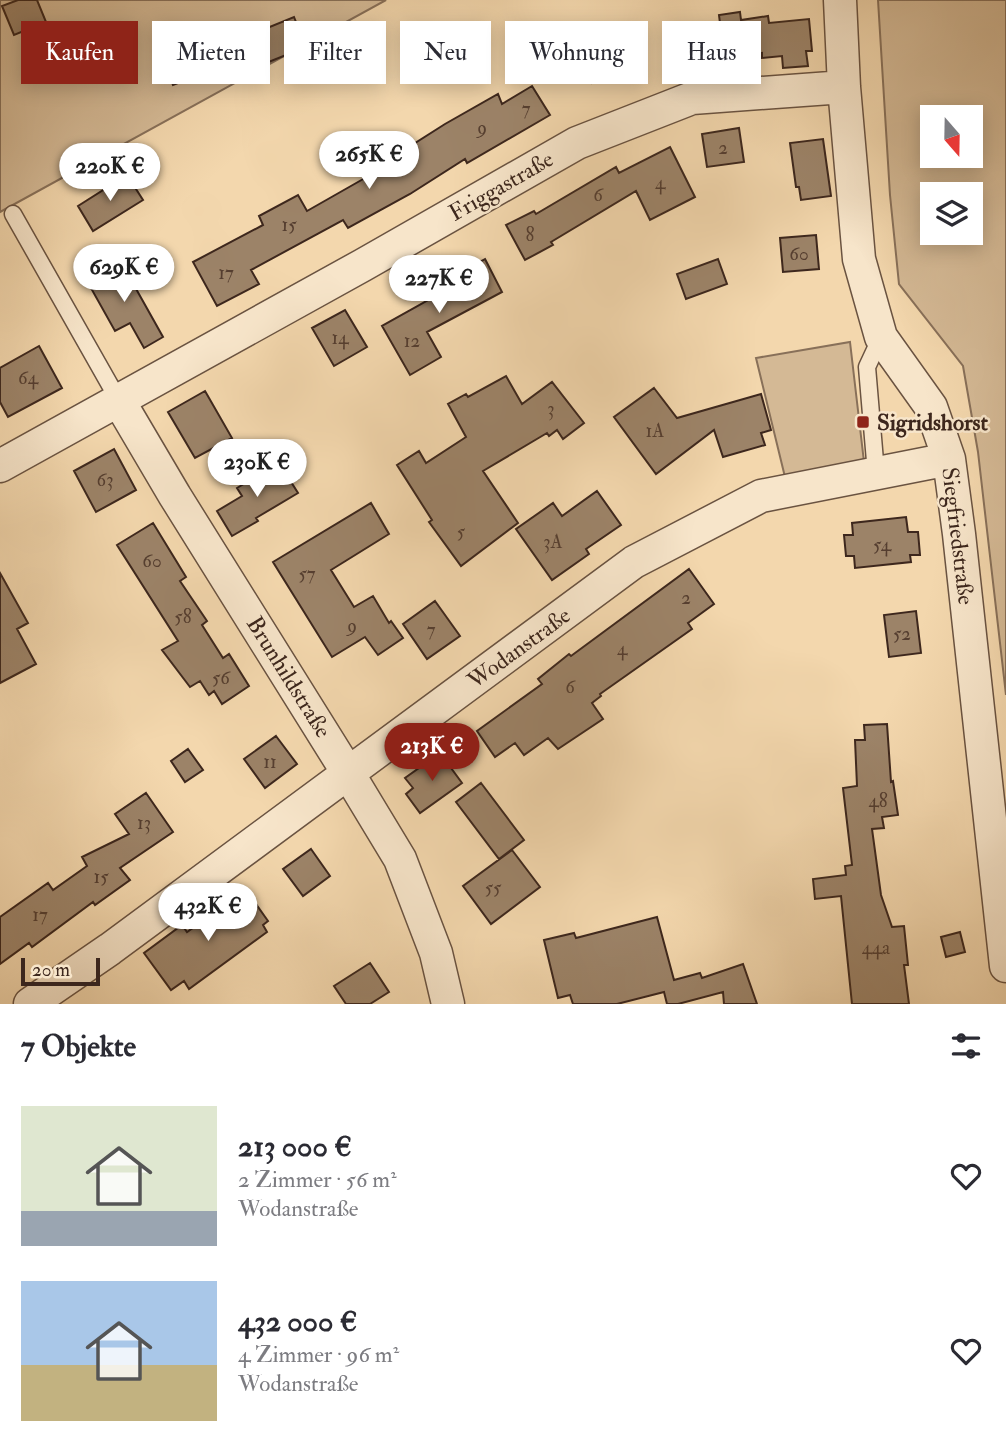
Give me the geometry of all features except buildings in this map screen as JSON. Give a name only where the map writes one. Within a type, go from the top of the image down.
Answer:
[{"type":"street","name":"Siegfriedstraße","points":[[840,0],[844,87],[859,259],[881,337],[932,407],[949,459],[1006,966]]},
{"type":"street","name":"Friggastraße","points":[[0,466],[577,143],[692,98],[844,87]]},
{"type":"street","name":"Brunhildstraße","points":[[119,401],[400,859],[436,953],[449,1004]]},
{"type":"street","name":"Wodanstraße","points":[[30,1004],[110,949],[635,562],[761,496],[949,459]]},
{"type":"lane","points":[[13,214],[119,401]]},
{"type":"lane","points":[[876,473],[867,367],[881,337]]},
{"type":"shaded area","points":[[0,0],[386,0],[348,21],[284,21],[284,56],[270,64],[270,21],[152,21],[152,84],[233,84],[0,212]]},
{"type":"shaded area","points":[[878,0],[1006,0],[1006,695],[978,452],[963,366],[899,284],[890,195]]},
{"type":"shaded area","points":[[850,342],[864,462],[785,477],[756,358]]},
{"type":"place","name":"Sigridshorst","points":[[863,422]]}]
